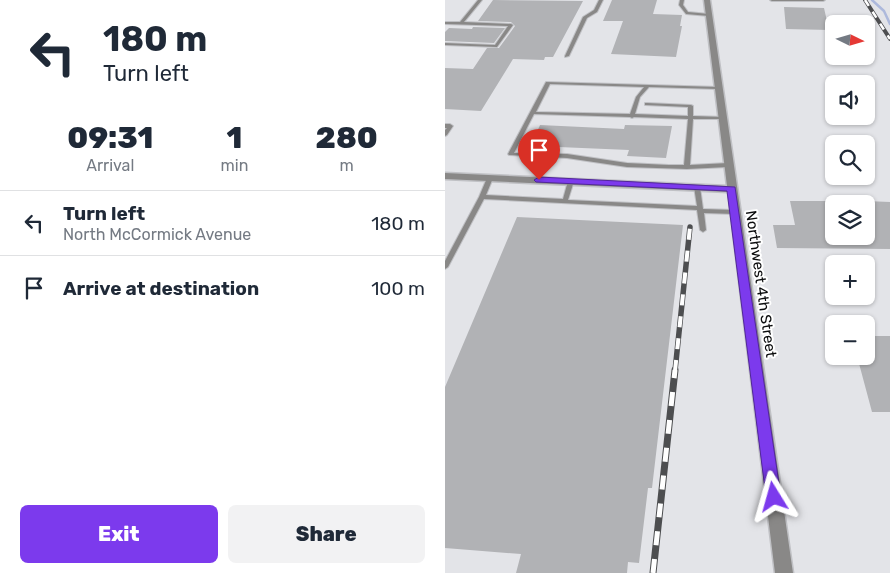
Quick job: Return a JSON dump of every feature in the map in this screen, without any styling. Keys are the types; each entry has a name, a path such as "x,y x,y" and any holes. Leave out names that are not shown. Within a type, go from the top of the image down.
{"street":[{"name":"Northwest 4th Street","path":"707,0 721,118 784,573"},
{"path":"445,176 731,189"}],"lane":[{"path":"461,23 480,0"},
{"path":"567,56 585,17 596,11 601,0"},
{"path":"682,0 681,5 687,13 709,15"},
{"path":"772,0 823,0"},
{"path":"445,23 511,25 496,46 445,44"},
{"path":"717,88 548,83 511,154 567,156 627,165 687,167 728,165"},
{"path":"632,117 638,97 648,86"},
{"path":"647,104 691,106 687,167"},
{"path":"533,113 721,118"},
{"path":"445,126 450,126 445,134"},
{"path":"445,267 490,178"},
{"path":"565,201 571,181"},
{"path":"697,187 703,230"},
{"path":"481,198 565,201 734,212"}],"building":[{"path":"493,0 583,1 553,57 545,57 544,60 513,59 481,111 445,109 445,68 473,69 487,48 499,48 515,26 511,22 478,21"},
{"path":"612,0 657,0 653,14 682,15 680,26 682,26 676,57 611,54 623,21 603,21"},
{"path":"784,7 824,8 825,30 786,29"},
{"path":"473,27 505,28 494,43 445,41 445,32 449,28 472,29"},
{"path":"540,125 624,129 625,125 672,126 666,158 627,156 629,150 535,146 538,139 534,139"},
{"path":"790,201 825,201 825,245 875,245 875,201 890,202 890,249 777,248 773,225 795,225"},
{"path":"517,217 683,225 652,488 648,488 639,563 628,562 627,573 516,573 521,554 445,548 445,387"},
{"path":"875,336 890,336 890,412 872,412 859,365 875,365"}],"waterway":[{"path":"872,0 884,11 890,24"}],"railway":[{"path":"865,0 890,39"},
{"path":"675,371 690,227"},
{"path":"653,573 675,370"}],"route":[{"path":"539,180 731,189 774,497"}]}
